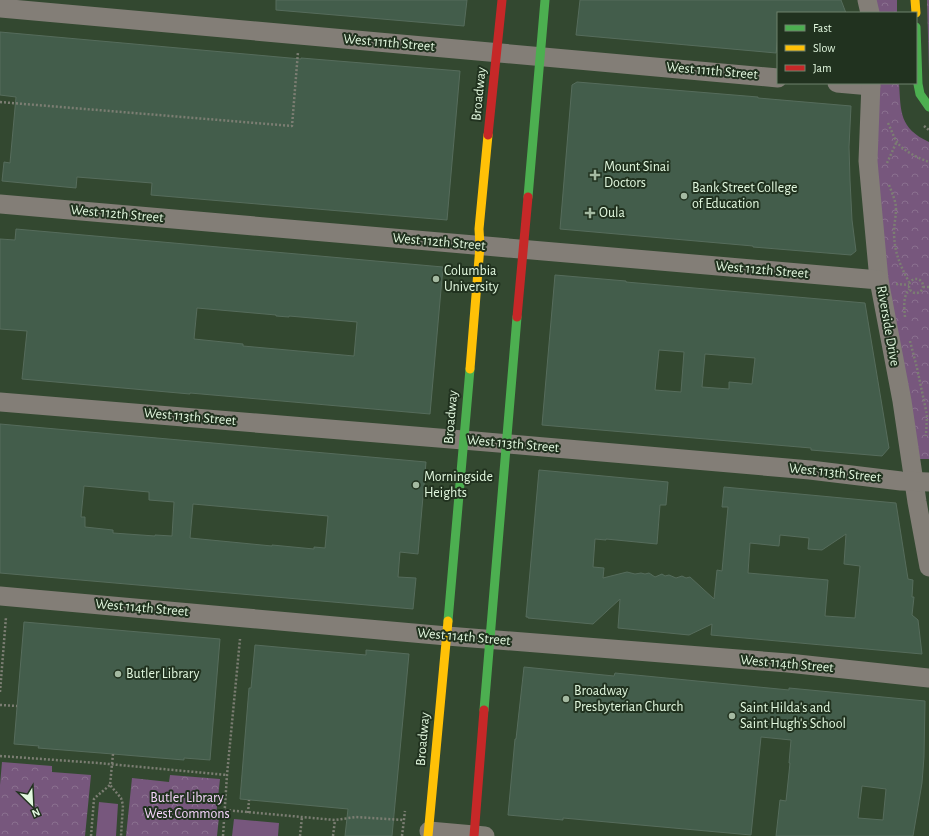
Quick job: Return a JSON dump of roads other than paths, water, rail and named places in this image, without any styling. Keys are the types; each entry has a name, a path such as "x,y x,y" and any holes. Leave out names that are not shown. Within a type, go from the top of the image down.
{"main road":[{"name":"Broadway","path":"428,834 447,636 480,246 479,229 502,0"},
{"path":"478,836 490,639 545,0"},
{"path":"915,0 916,12"},
{"path":"917,56 918,84 920,94 929,107"}],"street":[{"path":"867,0 870,12"},
{"name":"West 111th Street","path":"0,8 777,78"},
{"name":"Riverside Drive","path":"871,84 868,161 879,280 902,401 922,482 929,567"},
{"name":"West 112th Street","path":"0,204 879,280"},
{"name":"West 113th Street","path":"0,402 810,470 922,482"},
{"name":"West 114th Street","path":"0,596 447,636 788,663 929,678"},
{"path":"428,834 478,836"}],"place":[{"name":"Mount Sinai Doctors","path":"595,175"},
{"name":"Bank Street College of Education","path":"684,196"},
{"name":"Oula","path":"590,213"},
{"name":"Columbia University","path":"436,279"},
{"name":"Morningside Heights","path":"416,485"},
{"name":"Butler Library","path":"118,674"},
{"name":"Broadway Presbyterian Church","path":"566,699"},
{"name":"Saint Hilda's and Saint Hugh's School","path":"732,716"}],"park label":[{"name":"Butler Library West Commons","path":"187,806"}]}
